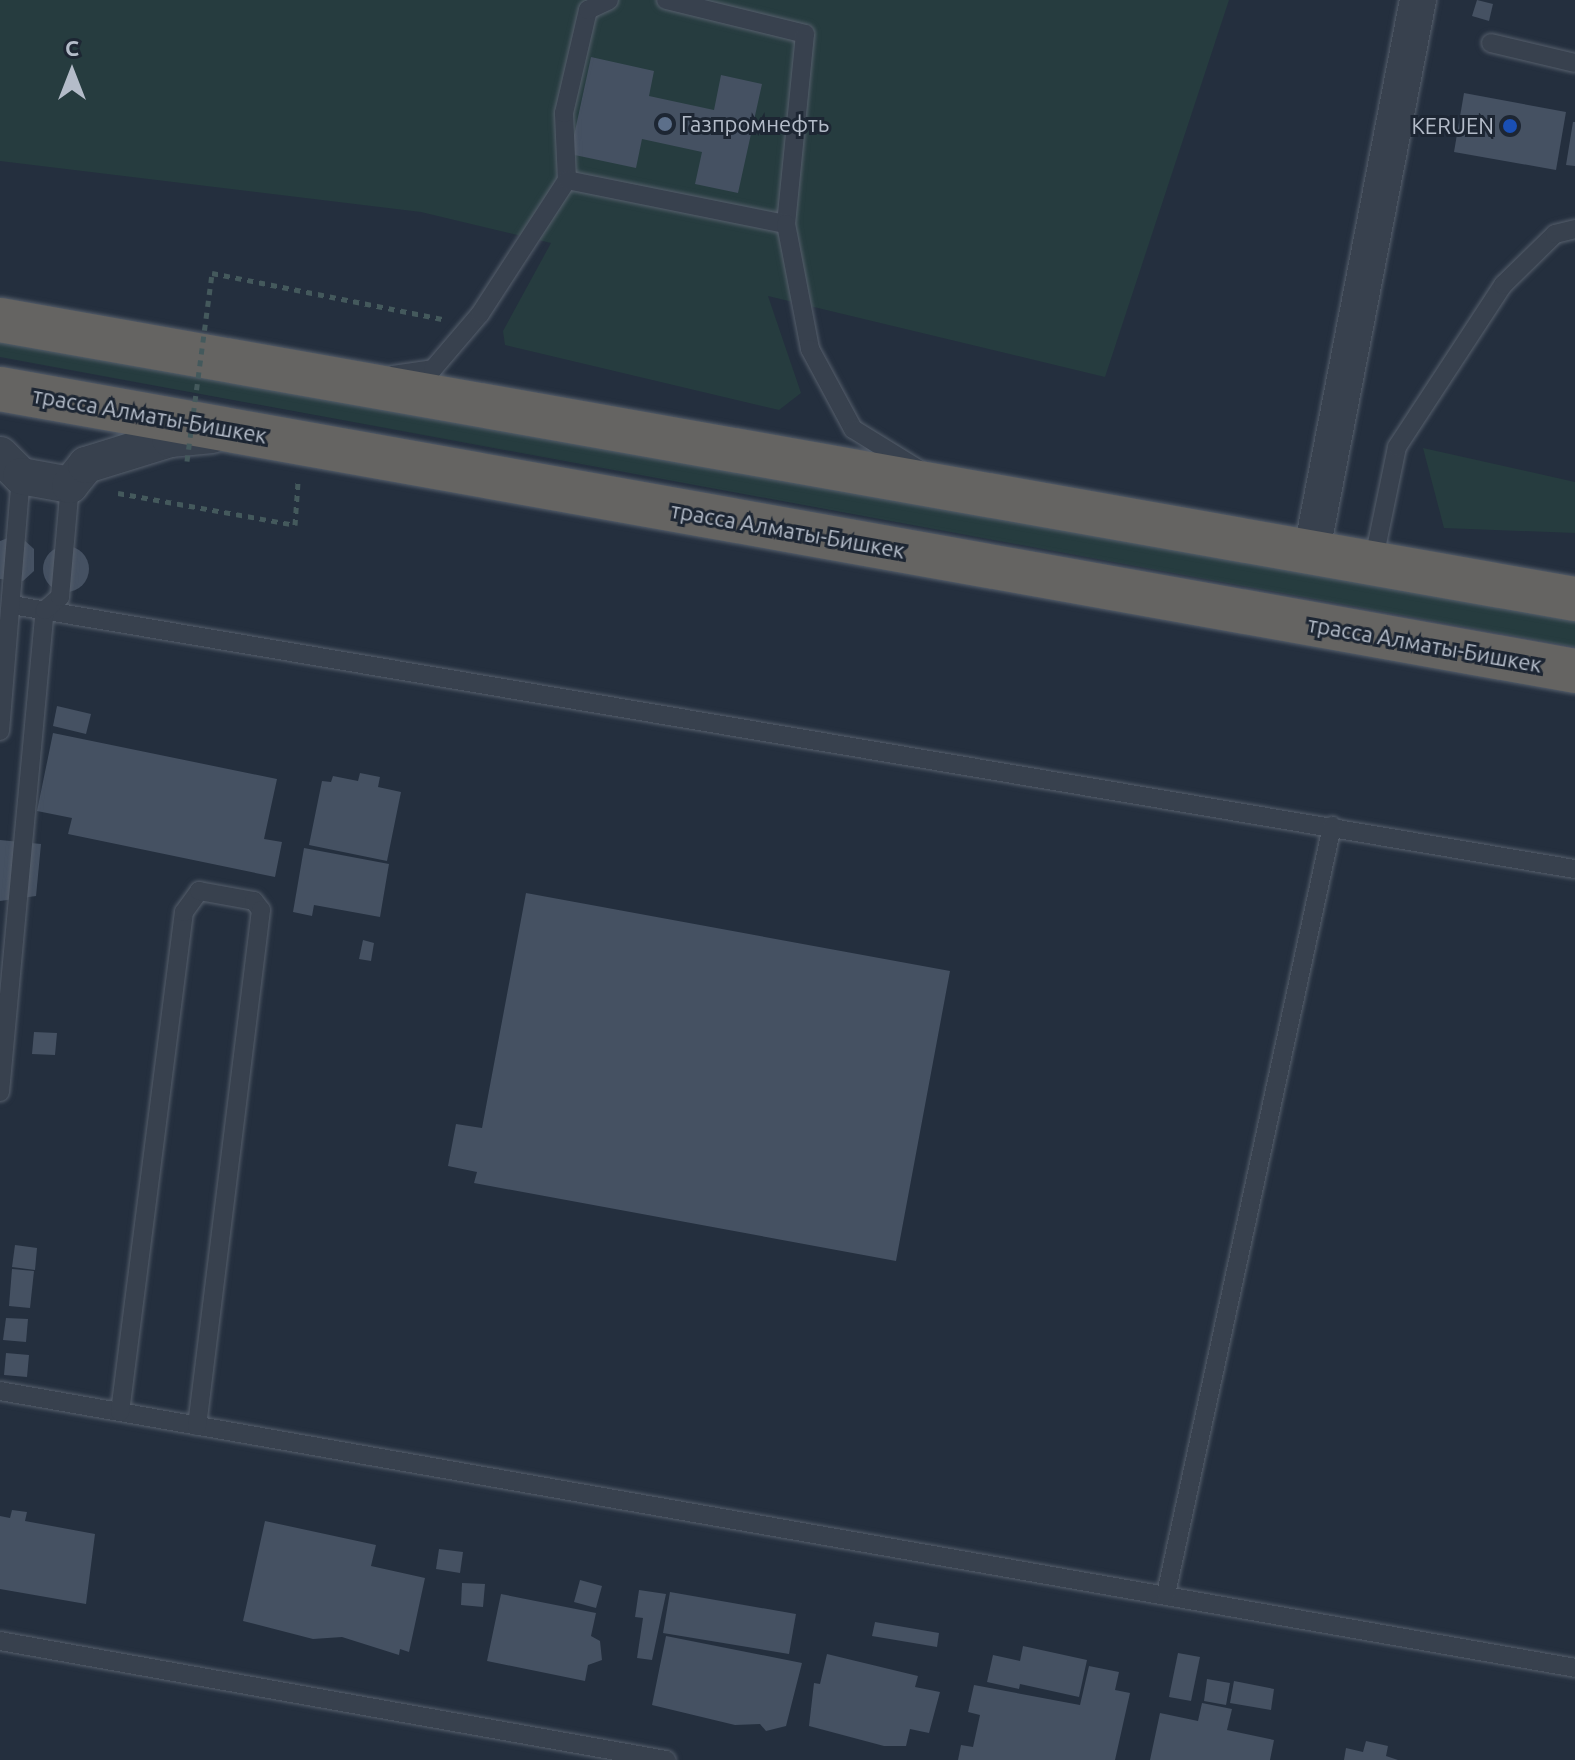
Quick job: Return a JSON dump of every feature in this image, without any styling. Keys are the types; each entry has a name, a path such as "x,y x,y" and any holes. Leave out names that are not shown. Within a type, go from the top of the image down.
{"highway":[{"path":"0,320 954,492 1575,599"},
{"name":"трасса Алматы-Бишкек","path":"0,389 1575,671"}],"street":[{"path":"1311,555 1418,0"},
{"path":"11,466 70,485 86,465 170,439 243,432"}],"lane":[{"path":"351,382 433,369 471,324 567,180 564,113 588,10 609,0"},
{"path":"666,0 805,34 786,224 810,349 853,429 954,492"},
{"path":"1491,43 1575,63"},
{"path":"567,180 786,224"},
{"path":"1372,566 1397,447 1503,285 1555,234 1575,229"},
{"path":"0,731 12,605 11,466"},
{"path":"0,1092 45,610 60,597 70,485"},
{"path":"12,605 1575,869"},
{"path":"1166,1594 1332,826"},
{"path":"120,1412 184,912 199,891 254,901 261,910 197,1426"},
{"path":"0,1391 1575,1668"},
{"path":"0,1641 666,1760"}],"path":[{"path":"187,461 212,273 471,324"},
{"path":"70,485 295,525 298,481"}],"green space":[{"path":"0,0 1229,0 1105,377 768,296 801,393 779,410 505,345 503,331 551,243 421,212 0,161"},
{"path":"0,339 1575,619 1575,647 0,357"},
{"path":"1423,448 1575,482 1575,533 1444,528"}],"building":[{"path":"1477,0 1493,4 1489,21 1472,16"},
{"name":"Газпромнефть","path":"591,57 654,71 649,96 714,110 721,75 762,84 738,193 695,184 702,152 642,139 636,168 570,154"},
{"path":"1464,93 1566,112 1556,170 1454,152"},
{"path":"1575,122 1575,166 1566,165"},
{"path":"23,539 34,549 34,571 23,581 0,579 0,541"},
{"path":"66,546 82,553 89,569 82,585 66,592 50,585 43,569 50,553"},
{"path":"57,706 91,714 86,734 53,726"},
{"path":"53,733 277,779 264,839 282,842 275,877 68,834 72,818 37,811"},
{"path":"360,773 380,777 378,787 401,792 387,861 309,845 322,781 331,782 333,776 358,781"},
{"path":"0,840 41,844 36,896 0,901"},
{"path":"304,848 389,864 380,917 314,905 312,916 293,912"},
{"path":"526,893 950,971 896,1261 474,1183 477,1172 448,1166 456,1124 482,1128"},
{"path":"363,940 374,943 371,961 359,959"},
{"path":"34,1032 57,1033 55,1055 32,1054"},
{"path":"15,1245 37,1248 35,1270 12,1267"},
{"path":"12,1269 34,1271 30,1308 9,1306"},
{"path":"6,1318 28,1319 26,1342 3,1340"},
{"path":"6,1353 29,1355 27,1377 4,1375"},
{"path":"12,1510 27,1512 25,1521 95,1534 86,1604 0,1589 0,1516 10,1518"},
{"path":"265,1521 376,1545 371,1566 425,1578 409,1652 400,1649 399,1655 342,1637 313,1639 243,1621"},
{"path":"439,1549 463,1552 460,1573 436,1569"},
{"path":"580,1580 602,1586 596,1608 574,1602"},
{"path":"462,1583 485,1584 483,1607 461,1605"},
{"path":"639,1590 666,1594 652,1660 637,1658 643,1618 635,1617"},
{"path":"670,1592 796,1614 789,1654 663,1633"},
{"path":"501,1594 596,1613 591,1636 600,1641 602,1660 588,1665 585,1681 487,1661"},
{"path":"875,1622 939,1633 937,1647 872,1636"},
{"path":"666,1636 802,1663 786,1726 766,1731 760,1724 735,1725 652,1705"},
{"path":"1023,1646 1087,1660 1079,1697 1020,1684 1019,1689 987,1682 993,1655 1020,1661"},
{"path":"1178,1653 1200,1657 1191,1701 1169,1697"},
{"path":"827,1654 918,1676 915,1687 940,1692 929,1733 910,1729 906,1746 884,1746 809,1726 814,1683 820,1684"},
{"path":"1089,1666 1119,1672 1115,1690 1130,1693 1115,1760 958,1760 961,1745 973,1747 980,1715 968,1712 974,1685 1080,1705"},
{"path":"1207,1679 1230,1683 1226,1705 1204,1701"},
{"path":"1234,1681 1274,1689 1271,1710 1230,1703"},
{"path":"1202,1703 1232,1709 1227,1730 1274,1740 1270,1760 1150,1760 1160,1713 1198,1721"},
{"path":"1366,1741 1388,1746 1386,1756 1398,1760 1344,1760 1346,1748 1363,1752"}],"place":[{"name":"Газпромнефть","path":"665,124"},
{"name":"KERUEN","path":"1510,126"}]}
